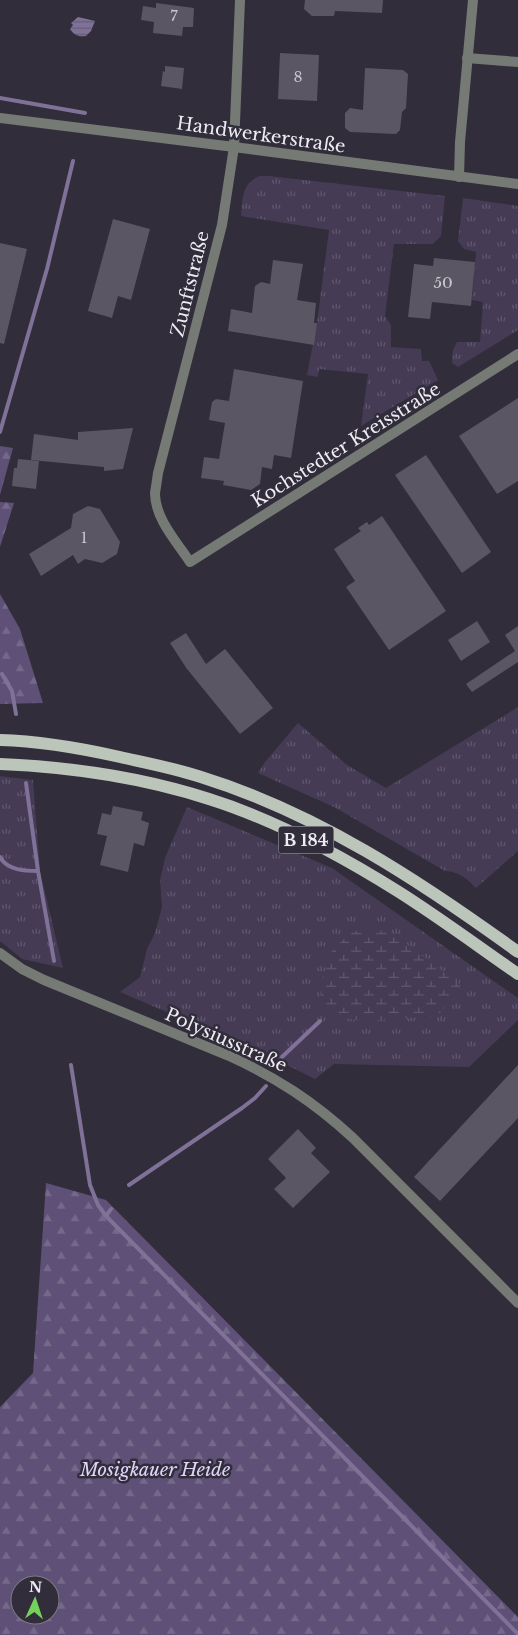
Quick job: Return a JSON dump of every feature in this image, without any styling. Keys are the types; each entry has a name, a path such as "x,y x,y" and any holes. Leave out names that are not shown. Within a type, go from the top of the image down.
{"main road":[{"name":"B 184","path":"0,740 52,744 150,763 201,777 250,795 308,820 395,868 518,952"},
{"name":"B 184","path":"0,764 68,769 121,776 210,799 257,817 310,842 400,893 518,974"}],"street":[{"name":"Zunftstraße","path":"190,562 157,509 155,494 158,474 222,225 234,147 240,0"},
{"path":"458,177 473,0"},
{"path":"467,58 518,62"},
{"name":"Handwerkerstraße","path":"0,118 518,184"},
{"name":"Kochstedter Kreisstraße","path":"190,562 518,354"},
{"name":"Polysiusstraße","path":"0,953 22,969 242,1062 299,1093 353,1138 518,1303"}],"green space":[{"path":"259,176 445,196 441,236 433,244 394,244 385,316 391,325 391,347 421,349 422,361 429,361 438,380 361,426 368,374 319,369 318,377 307,375 317,323 329,230 241,216 246,188"},
{"path":"463,198 518,206 518,330 458,367 452,363 453,350 457,342 480,342 483,302 472,300 476,252 464,249 458,241"},
{"path":"0,446 13,448 0,495"},
{"path":"0,502 14,503 0,547"},
{"path":"0,594 20,629 43,703 0,704"},
{"path":"518,707 518,851 476,888 462,876 445,871 334,807 258,773 298,723 347,765 386,788"},
{"path":"0,776 33,780 40,871 63,968 22,959 0,941"},
{"path":"187,807 332,868 518,998 518,1020 469,1067 334,1064 315,1079 267,1055 120,992 140,977 147,949 155,933 162,907 160,880 165,858"},
{"path":"370,927 395,935 461,985 438,1016 364,1021 336,1017 321,1002 322,980 331,952 350,933"},
{"name":"Mosigkauer Heide","path":"46,1183 106,1200 518,1617 518,1635 0,1635 0,1407 33,1373"}],"shaded area":[{"path":"78,17 95,21 91,31 86,36 76,35 70,29 73,25 71,23"}],"building":[{"path":"305,0 383,0 382,13 335,11 334,16 312,16 304,9"},
{"path":"156,3 194,8 193,27 183,27 182,36 153,33 154,22 141,20 143,6 156,8"},
{"path":"280,53 319,55 317,101 278,99"},
{"path":"165,66 184,68 182,89 161,86"},
{"path":"365,68 403,70 408,74 406,108 402,112 400,130 396,134 350,132 345,128 345,113 350,108 363,110"},
{"path":"113,219 150,229 131,300 118,296 112,318 88,311"},
{"path":"0,243 27,249 4,344 0,343"},
{"path":"434,258 475,262 471,306 432,302 430,319 408,317 414,264 433,266"},
{"path":"273,260 303,264 297,300 316,303 314,323 317,323 314,345 228,331 231,309 252,313 255,286 261,282 270,284"},
{"path":"234,369 303,381 291,458 274,455 272,469 262,467 260,484 251,490 223,485 224,481 201,478 204,457 219,459 225,423 209,420 212,402 216,399 229,401"},
{"path":"518,398 518,481 497,494 459,436"},
{"path":"133,428 123,469 104,471 104,467 31,460 34,434 78,440 78,432"},
{"path":"426,455 491,552 462,573 395,475"},
{"path":"18,459 39,461 36,489 12,486 14,468 17,468"},
{"path":"88,506 100,509 120,542 117,554 102,563 85,559 78,564 73,555 41,576 29,554 71,528 73,514"},
{"path":"382,516 446,611 389,650 346,587 355,581 334,549 361,531 358,528 367,522 369,525"},
{"path":"477,621 490,642 461,661 448,640"},
{"path":"518,626 518,662 472,692 466,684 515,651 505,635"},
{"path":"186,633 206,664 225,649 273,708 240,734 187,669 170,643"},
{"path":"113,806 143,812 141,820 149,823 144,846 134,843 128,872 100,865 107,836 97,834 102,813 111,815"},
{"path":"518,1065 518,1118 440,1201 414,1177"},
{"path":"298,1129 316,1148 311,1153 330,1172 293,1208 274,1189 286,1178 268,1159"}],"waterway":[{"path":"0,98 85,113"},
{"path":"0,432 47,269 73,161"},
{"path":"2,674 12,691 16,714"},
{"path":"26,783 38,871 54,961"},
{"path":"0,857 11,867 38,871"},
{"path":"282,1057 320,1021"},
{"path":"71,1065 90,1185 98,1205 106,1216 518,1634"},
{"path":"129,1185 242,1108 266,1086"},
{"path":"106,1216 111,1209"}]}
